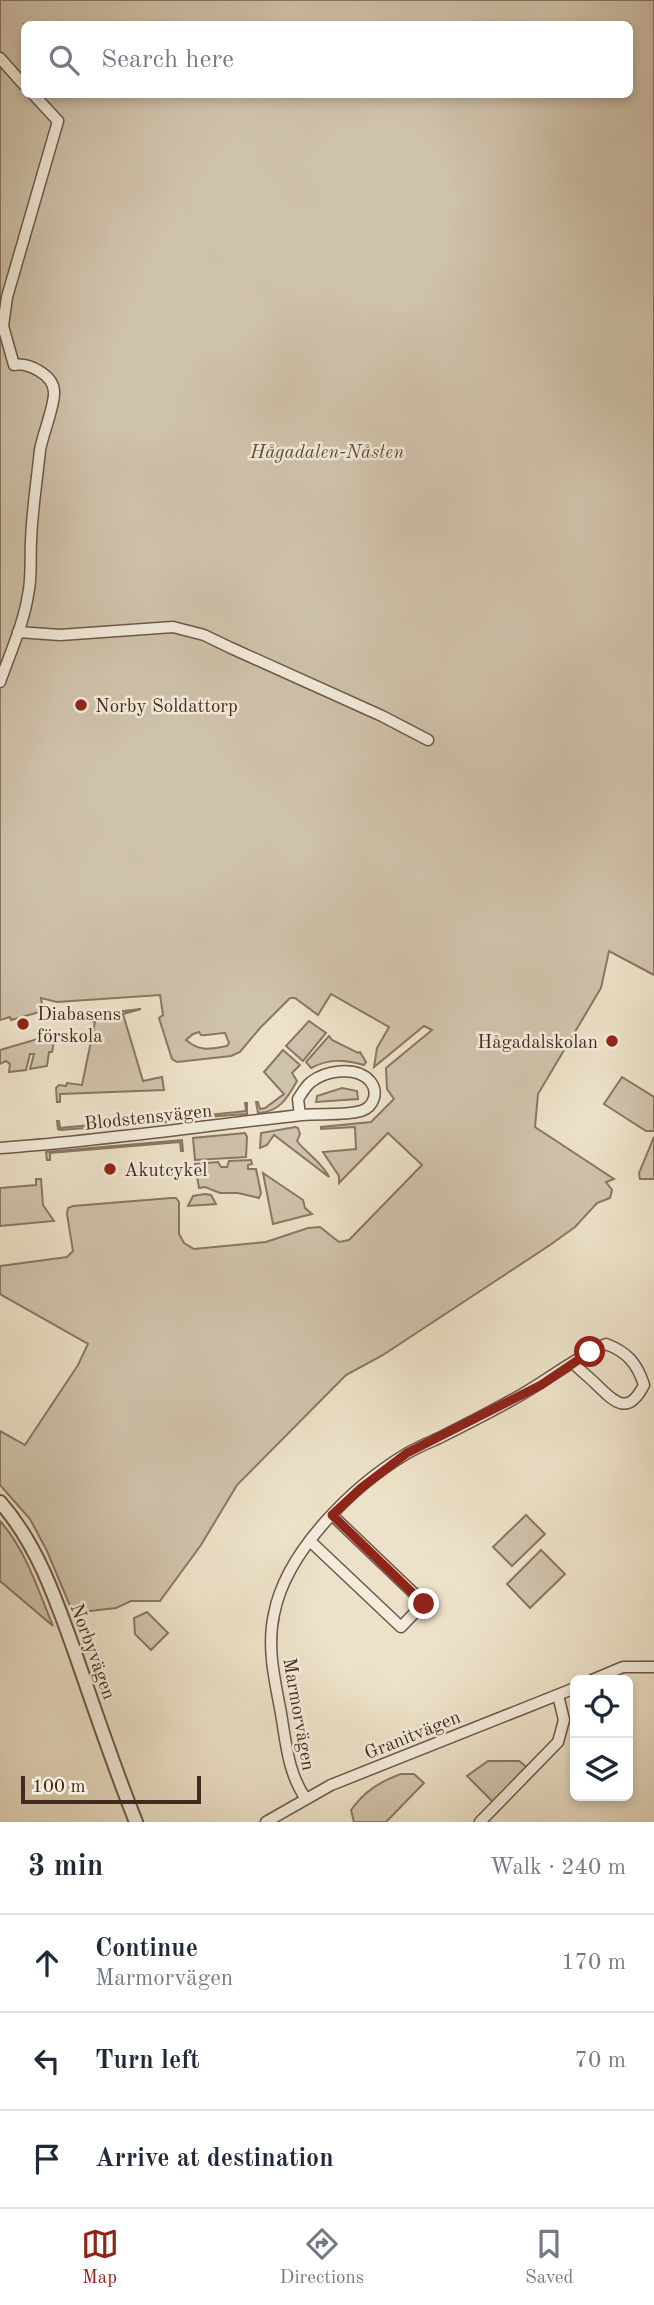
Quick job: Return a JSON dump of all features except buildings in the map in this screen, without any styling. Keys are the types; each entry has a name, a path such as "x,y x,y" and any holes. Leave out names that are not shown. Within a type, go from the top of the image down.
{"street":[{"path":"0,58 21,82"},
{"path":"0,682 23,621 31,577 31,544 41,442 54,392 50,382 35,369 27,364 13,365 3,326 7,297 58,121 37,98"},
{"path":"19,632 61,635 173,627 204,635 382,716 428,740"},
{"name":"Blodstensvägen","path":"0,1148 300,1115 361,1111 373,1101 372,1084 356,1073 347,1071 328,1074 308,1085 298,1099 300,1115"},
{"name":"Marmorvägen","path":"306,1799 293,1776 272,1661 274,1614 288,1572 332,1515 372,1479 407,1453 531,1390 590,1352 606,1344 620,1349 640,1372 644,1385 634,1401 624,1405 612,1400 573,1363"},
{"name":"Norbyvägen","path":"0,1502 19,1524 37,1556 136,1822"},
{"path":"310,1541 401,1627 424,1604 332,1515"},
{"path":"604,1675 623,1667 654,1667"},
{"name":"Granitvägen","path":"266,1822 331,1785 570,1690"},
{"path":"480,1822 558,1742 564,1720 558,1695"}],"green space":[{"name":"Hågadalen-Nåsten","path":"0,0 654,0 654,975 609,951 601,988 538,1094 535,1127 614,1179 606,1182 612,1190 610,1198 597,1203 575,1227 550,1245 383,1355 346,1375 237,1485 201,1545 160,1601 131,1601 116,1608 73,1613 47,1551 30,1519 0,1485 0,1431 25,1445 78,1365 88,1344 0,1294 0,1266 67,1257 73,1251 67,1214 68,1208 73,1206 171,1198 176,1198 179,1202 179,1234 184,1243 194,1249 266,1242 308,1228 320,1227 339,1242 349,1240 422,1165 388,1133 339,1183 339,1176 323,1152 356,1149 355,1127 321,1127 371,1122 394,1099 387,1089 386,1068 432,1030 424,1026 374,1067 377,1048 389,1027 331,994 318,1015 295,998 290,998 240,1052 231,1056 177,1062 172,1059 159,1018 163,1015 160,995 57,1002 41,998 43,1011 11,1020 10,1017 0,1020","holes":["199,1032 201,1035 225,1033 229,1043 227,1046 205,1049 186,1040 193,1034"]},
{"path":"141,1009 123,1014 143,1081 162,1077 164,1090 60,1094 60,1102 57,1102 56,1088 59,1085 82,1085 95,1022 72,1017"},
{"path":"309,1021 326,1033 303,1061 286,1046"},
{"path":"55,1036 47,1066 30,1069 34,1054 30,1054 26,1070 9,1072 10,1064 6,1061 0,1064 0,1050"},
{"path":"329,1036 332,1040 360,1052 366,1062 364,1065 337,1061 311,1068 306,1062"},
{"path":"283,1050 300,1065 292,1073 297,1081 277,1107 258,1113 256,1102 260,1109 265,1108 284,1094 264,1072"},
{"path":"622,1077 654,1097 654,1131 646,1131 604,1104"},
{"path":"342,1088 357,1091 358,1099 316,1102 317,1096"},
{"path":"245,1103 247,1114 175,1119 176,1111 178,1118 246,1111"},
{"path":"164,1112 166,1122 60,1130 57,1121 60,1128 163,1119"},
{"path":"295,1127 300,1134 297,1141 329,1177 274,1135 267,1145 260,1148 261,1133"},
{"path":"245,1133 246,1157 195,1160 193,1138"},
{"path":"654,1137 654,1179 640,1179 639,1173"},
{"path":"182,1140 183,1151 180,1142 50,1153 50,1160 47,1160 46,1152"},
{"path":"251,1160 252,1164 248,1165 248,1169 256,1169 261,1193 259,1198 199,1188 195,1164 218,1162 221,1167 227,1167 229,1161"},
{"path":"263,1173 303,1200 305,1208 312,1214 273,1224"},
{"path":"36,1179 41,1179 43,1205 54,1221 0,1226 0,1188 36,1185"},
{"path":"211,1195 216,1204 188,1206 193,1196"},
{"path":"526,1515 545,1534 512,1566 493,1547"},
{"path":"0,1521 24,1557 53,1626 0,1581"},
{"path":"541,1550 565,1574 530,1608 507,1584"},
{"path":"147,1612 168,1633 151,1650 135,1634 134,1618"},
{"path":"488,1761 519,1761 531,1770 496,1805 467,1776"},
{"path":"401,1774 414,1774 424,1783 386,1822 354,1822 351,1810 362,1797 379,1784"}],"place":[{"name":"Norby Soldattorp","path":"81,705"},
{"name":"Diabasens förskola","path":"23,1024"},
{"name":"Hågadalskolan","path":"612,1041"},
{"name":"Akutcykel","path":"110,1169"}],"route":[{"path":"424,1604 332,1515 361,1488 407,1453 541,1385 590,1352"}]}
